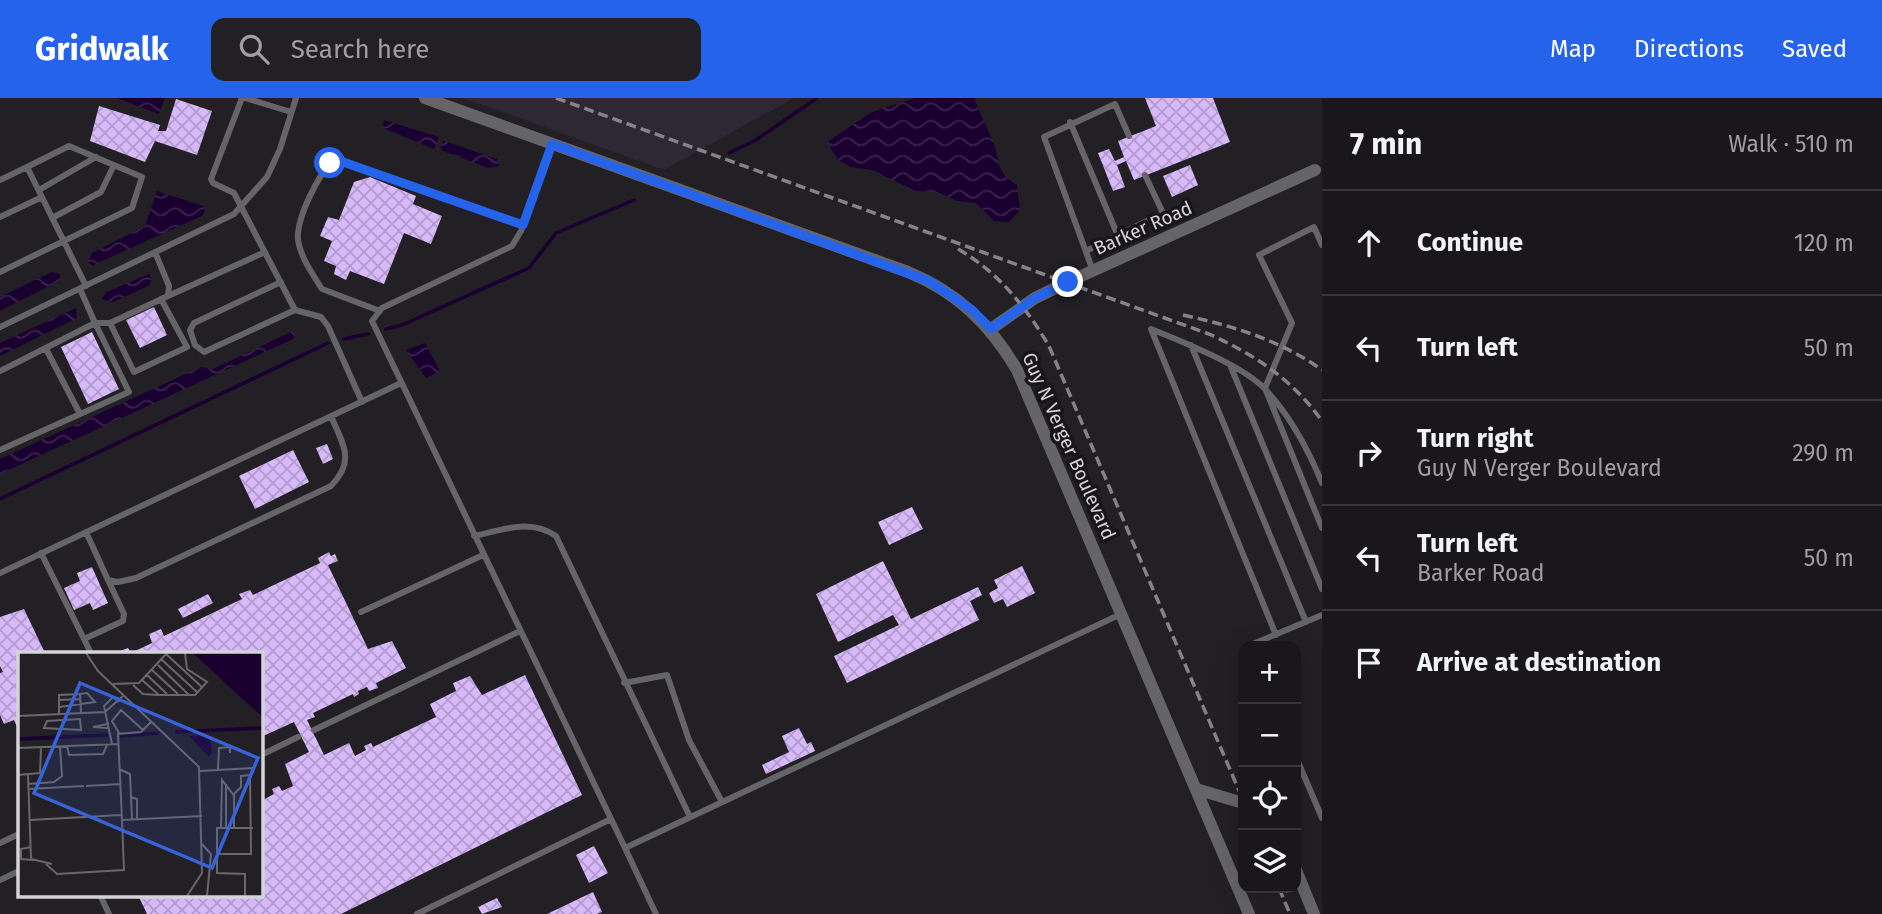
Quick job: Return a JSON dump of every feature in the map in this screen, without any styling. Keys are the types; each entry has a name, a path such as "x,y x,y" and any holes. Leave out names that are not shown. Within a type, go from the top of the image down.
{"street":[{"name":"Guy N Verger Boulevard","path":"425,98 929,281 972,310 991,329 1017,370 1249,914"},
{"name":"Barker Road","path":"991,329 1035,298 1315,170"},
{"path":"1196,789 1238,802"},
{"path":"1301,882 1314,914"}],"lane":[{"path":"291,113 243,98 211,178 213,183 234,193 295,310"},
{"path":"0,327 234,214 267,177 296,98"},
{"path":"1094,271 1044,137 1070,122 1115,104 1129,136"},
{"path":"1070,122 1118,236"},
{"path":"552,144 523,225 512,246 380,311 372,321 656,914"},
{"path":"0,180 69,146 142,177 132,208 0,272"},
{"path":"39,190 96,157"},
{"path":"380,311 322,289 302,252 297,234 317,179 330,163 343,162 523,225"},
{"path":"52,218 101,192 114,165"},
{"path":"0,450 129,392 95,323 64,241 27,167"},
{"path":"1088,250 1163,213 1145,175"},
{"path":"0,217 42,197"},
{"path":"1322,245 1314,227 1259,255 1292,324 1265,388 1322,528"},
{"path":"110,323 134,372 187,347 165,297 169,286 155,252"},
{"path":"0,371 95,323 110,323 265,252"},
{"path":"281,282 194,323 190,330 195,345 204,352 295,310 321,317 328,326 362,401"},
{"path":"1276,635 1150,329 1191,345 1265,388 1304,442 1322,482"},
{"path":"1191,345 1306,622"},
{"path":"46,349 80,414"},
{"path":"1231,367 1322,589"},
{"path":"0,573 401,383"},
{"path":"108,580 118,582 136,578 331,486 344,467 347,454 331,416"},
{"path":"474,536 529,525 545,529 556,536 690,817"},
{"path":"84,639 123,621 124,614 86,532"},
{"path":"41,553 91,652"},
{"path":"361,612 483,555"},
{"path":"625,848 1121,614"},
{"path":"1261,641 1322,615"},
{"path":"314,730 520,631"},
{"path":"624,682 667,675 689,740 722,802"},
{"path":"262,755 298,737"},
{"path":"1301,767 1320,806 1322,818"},
{"path":"417,914 611,819"},
{"path":"0,843 18,834"},
{"path":"0,880 18,871"},
{"path":"101,897 109,914"}],"shaded area":[{"path":"463,98 794,98 664,170"}],"water":[{"path":"117,98 165,98 159,114"},
{"path":"915,98 974,98 992,139 1001,170 1017,185 1020,210 1009,222 994,221 976,203 957,201 937,192 916,191 872,170 851,167 838,160 827,142 872,112"},
{"path":"384,120 439,137 434,149 383,128"},
{"path":"444,141 497,159 499,166 489,168 443,151 440,146"},
{"path":"157,191 203,206 205,211 202,216 93,265 88,263 92,253 145,226"},
{"path":"52,272 60,274 59,281 0,311 0,297"},
{"path":"149,274 152,279 148,286 113,302 101,299 107,292"},
{"path":"76,308 77,318 0,356 0,343"},
{"path":"293,331 296,335 293,339 0,474 0,459 201,367 213,369"},
{"path":"425,343 440,371 426,378 406,350"}],"building":[{"path":"1145,98 1213,98 1230,142 1134,180 1126,161 1117,165 1125,187 1113,191 1098,153 1109,149 1115,161 1124,157 1118,141 1156,126"},
{"path":"176,99 212,111 197,155 155,141 145,162 90,141 99,106 160,125 158,131 166,131"},
{"path":"1190,165 1198,185 1172,197 1163,176"},
{"path":"370,177 416,196 413,204 442,216 431,244 404,233 384,284 350,271 346,280 334,274 336,266 324,261 332,241 320,236 328,217 339,220 354,182"},
{"path":"154,307 167,335 140,348 126,320"},
{"path":"92,332 119,389 88,404 61,347"},
{"path":"327,444 333,459 323,464 316,448"},
{"path":"293,450 309,482 255,509 239,476"},
{"path":"912,507 923,529 889,545 878,522"},
{"path":"329,552 331,556 335,554 338,561 328,565 368,649 392,641 406,668 376,683 378,688 369,691 367,687 358,691 359,694 354,697 353,694 313,713 315,717 307,720 324,755 349,743 355,756 366,750 364,746 371,743 373,747 436,717 430,704 456,691 453,683 470,676 482,695 525,675 582,795 341,914 147,914 139,897 262,897 262,800 274,794 272,789 279,786 282,791 293,786 285,764 309,752 294,722 262,737 262,652 133,652 152,643 149,634 161,629 164,636 242,599 239,594 250,590 253,595 320,563 318,558"},
{"path":"883,561 911,619 978,587 982,595 970,601 979,620 847,683 834,656 899,625 893,615 838,642 816,594"},
{"path":"1022,566 1035,593 1007,607 1003,599 994,603 989,593 998,588 994,580"},
{"path":"92,567 108,603 93,610 90,603 74,610 64,588 80,581 77,573"},
{"path":"208,594 213,603 183,618 178,609"},
{"path":"24,609 45,652 18,652 18,729 14,720 4,724 0,715 0,673 3,672 0,666 0,617"},
{"path":"799,728 807,744 811,742 815,751 766,774 762,765 789,752 782,736"},
{"path":"594,846 608,873 589,883 576,855"},
{"path":"593,892 602,912 547,914"},
{"path":"497,898 502,907 482,914 478,907"}],"waterway":[{"path":"729,153 756,140 817,98"},
{"path":"386,329 402,325 529,268 556,233 634,200"},
{"path":"344,339 368,334"},
{"path":"0,499 328,343"}],"railway":[{"path":"556,98 1209,334 1272,370 1298,393 1322,421"},
{"path":"958,249 986,268 1010,292 1049,346 1238,788"},
{"path":"1183,315 1256,335 1290,350 1322,370"},
{"path":"1281,893 1290,914"}],"route":[{"path":"330,163 343,162 523,225 552,144 908,272 952,295 991,329 1035,298 1068,282"}]}
